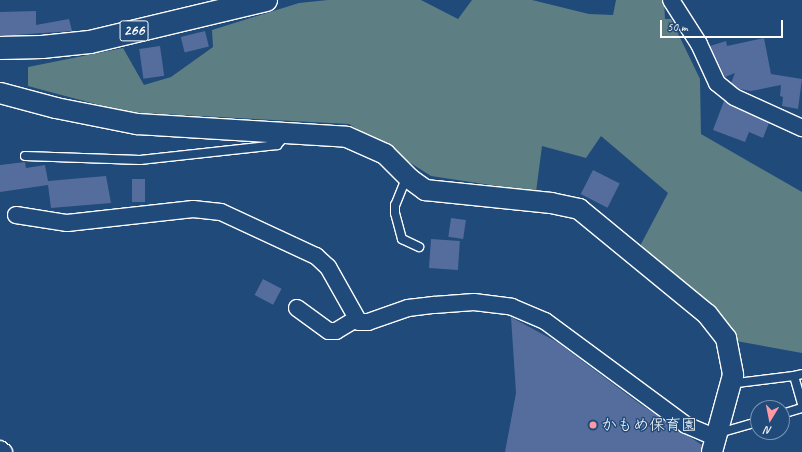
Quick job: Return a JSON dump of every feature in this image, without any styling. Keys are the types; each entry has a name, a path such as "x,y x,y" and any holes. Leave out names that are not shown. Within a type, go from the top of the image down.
{"highway":[{"name":"266","path":"0,48 42,47 90,42 266,0"}],"street":[{"path":"671,0 699,44 717,83 734,97 802,128"},
{"path":"0,94 56,108 137,124 347,137 360,141 385,154 407,176 425,190 551,203 572,207 587,214 718,325 726,338 732,360 734,382 718,438 686,425 545,321 512,306 474,302 408,308 368,322 356,319 336,331 330,331 297,308"},
{"path":"16,215 67,223 193,209 221,212 316,256 328,267 356,319"},
{"path":"0,449 4,452"}],"lane":[{"path":"25,156 140,160 277,145 288,133"},
{"path":"407,176 396,205 395,213 402,239 419,247"},
{"path":"734,382 798,375 802,404"},
{"path":"790,412 802,408"},
{"path":"718,438 750,425"}],"green space":[{"path":"328,0 421,0 458,19 472,0 532,0 589,14 613,15 616,0 664,0 665,19 671,19 700,79 701,134 802,192 802,353 736,341 716,310 640,246 668,193 601,136 586,158 542,146 536,192 431,176 349,124 125,112 28,86 28,67 123,48 144,85 171,77 213,47 212,30 299,3"}],"building":[{"path":"36,11 36,25 69,19 72,31 0,36 0,12"},
{"path":"205,31 209,47 185,53 181,37"},
{"path":"764,38 771,74 802,79 798,109 782,106 783,97 780,96 781,85 751,91 739,89 731,83 735,73 725,77 710,46 726,41 727,46"},
{"path":"160,46 164,76 143,79 139,49"},
{"path":"724,101 769,123 763,138 749,132 745,142 713,130"},
{"path":"25,162 26,168 45,165 48,181 106,176 111,203 51,208 48,185 0,192 0,165"},
{"path":"593,170 620,184 607,208 581,194"},
{"path":"132,179 145,179 145,202 132,202"},
{"path":"451,218 466,220 463,239 448,237"},
{"path":"431,239 460,241 458,270 429,268"},
{"path":"263,279 282,289 273,305 255,295"},
{"path":"511,317 557,342 640,404 702,445 701,452 505,452 516,393"}],"place":[{"name":"かもめ保育園","path":"593,425"}]}
